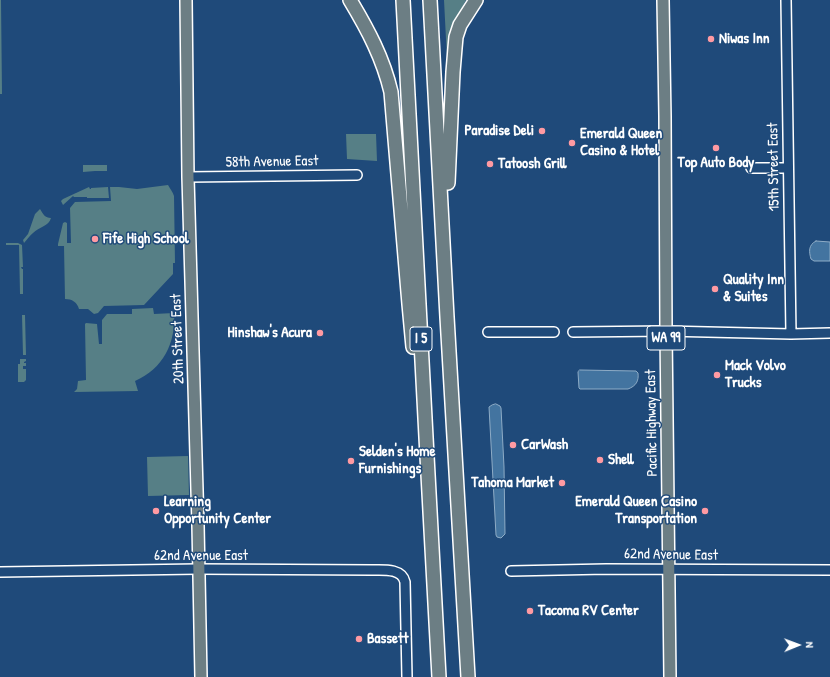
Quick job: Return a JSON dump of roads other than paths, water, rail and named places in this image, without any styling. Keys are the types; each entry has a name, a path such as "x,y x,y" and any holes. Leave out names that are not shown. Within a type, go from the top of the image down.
{"highway":[{"path":"350,0 366,27 378,52 388,78 391,92 412,339 424,402"},
{"name":"I 5","path":"403,0 439,677"},
{"name":"I 5","path":"430,0 468,677"},
{"path":"447,317 448,164 454,48 460,25 476,0"}],"main road":[{"name":"20th Street East","path":"186,0 188,177 201,677"},
{"name":"Pacific Highway East","path":"663,0 666,123 666,331 670,677"}],"street":[{"name":"15th Street East","path":"786,0 790,334"},
{"path":"751,168 788,168"},
{"name":"58th Avenue East","path":"188,177 357,175"},
{"path":"573,332 666,331 790,334 830,333"},
{"path":"488,332 554,332"},
{"name":"62nd Avenue East","path":"0,572 198,569 378,570 394,572 402,575 405,584 407,677"},
{"name":"62nd Avenue East","path":"511,571 606,569 830,570"}],"water":[{"path":"816,241 830,242 830,261 814,261 811,259 810,247"},
{"path":"580,370 636,371 638,373 638,378 635,385 628,389 580,389 578,372"},
{"path":"496,404 501,408 504,467 505,534 501,538 497,537 496,535 489,407"}],"place":[{"name":"Niwas Inn","path":"711,39"},
{"name":"Paradise Deli","path":"542,131"},
{"name":"Emerald Queen Casino & Hotel","path":"572,143"},
{"name":"Top Auto Body","path":"716,148"},
{"name":"Tatoosh Grill","path":"490,164"},
{"name":"Fife High School","path":"95,239"},
{"name":"Quality Inn & Suites","path":"715,289"},
{"name":"Hinshaw's Acura","path":"320,333"},
{"name":"Mack Volvo Trucks","path":"717,375"},
{"name":"CarWash","path":"513,445"},
{"name":"Shell","path":"600,460"},
{"name":"Selden's Home Furnishings","path":"351,461"},
{"name":"Tahoma Market","path":"562,483"},
{"name":"Learning Opportunity Center","path":"156,511"},
{"name":"Emerald Queen Casino Transportation","path":"705,511"},
{"name":"Tacoma RV Center","path":"530,611"},
{"name":"Bassett","path":"359,639"}]}
